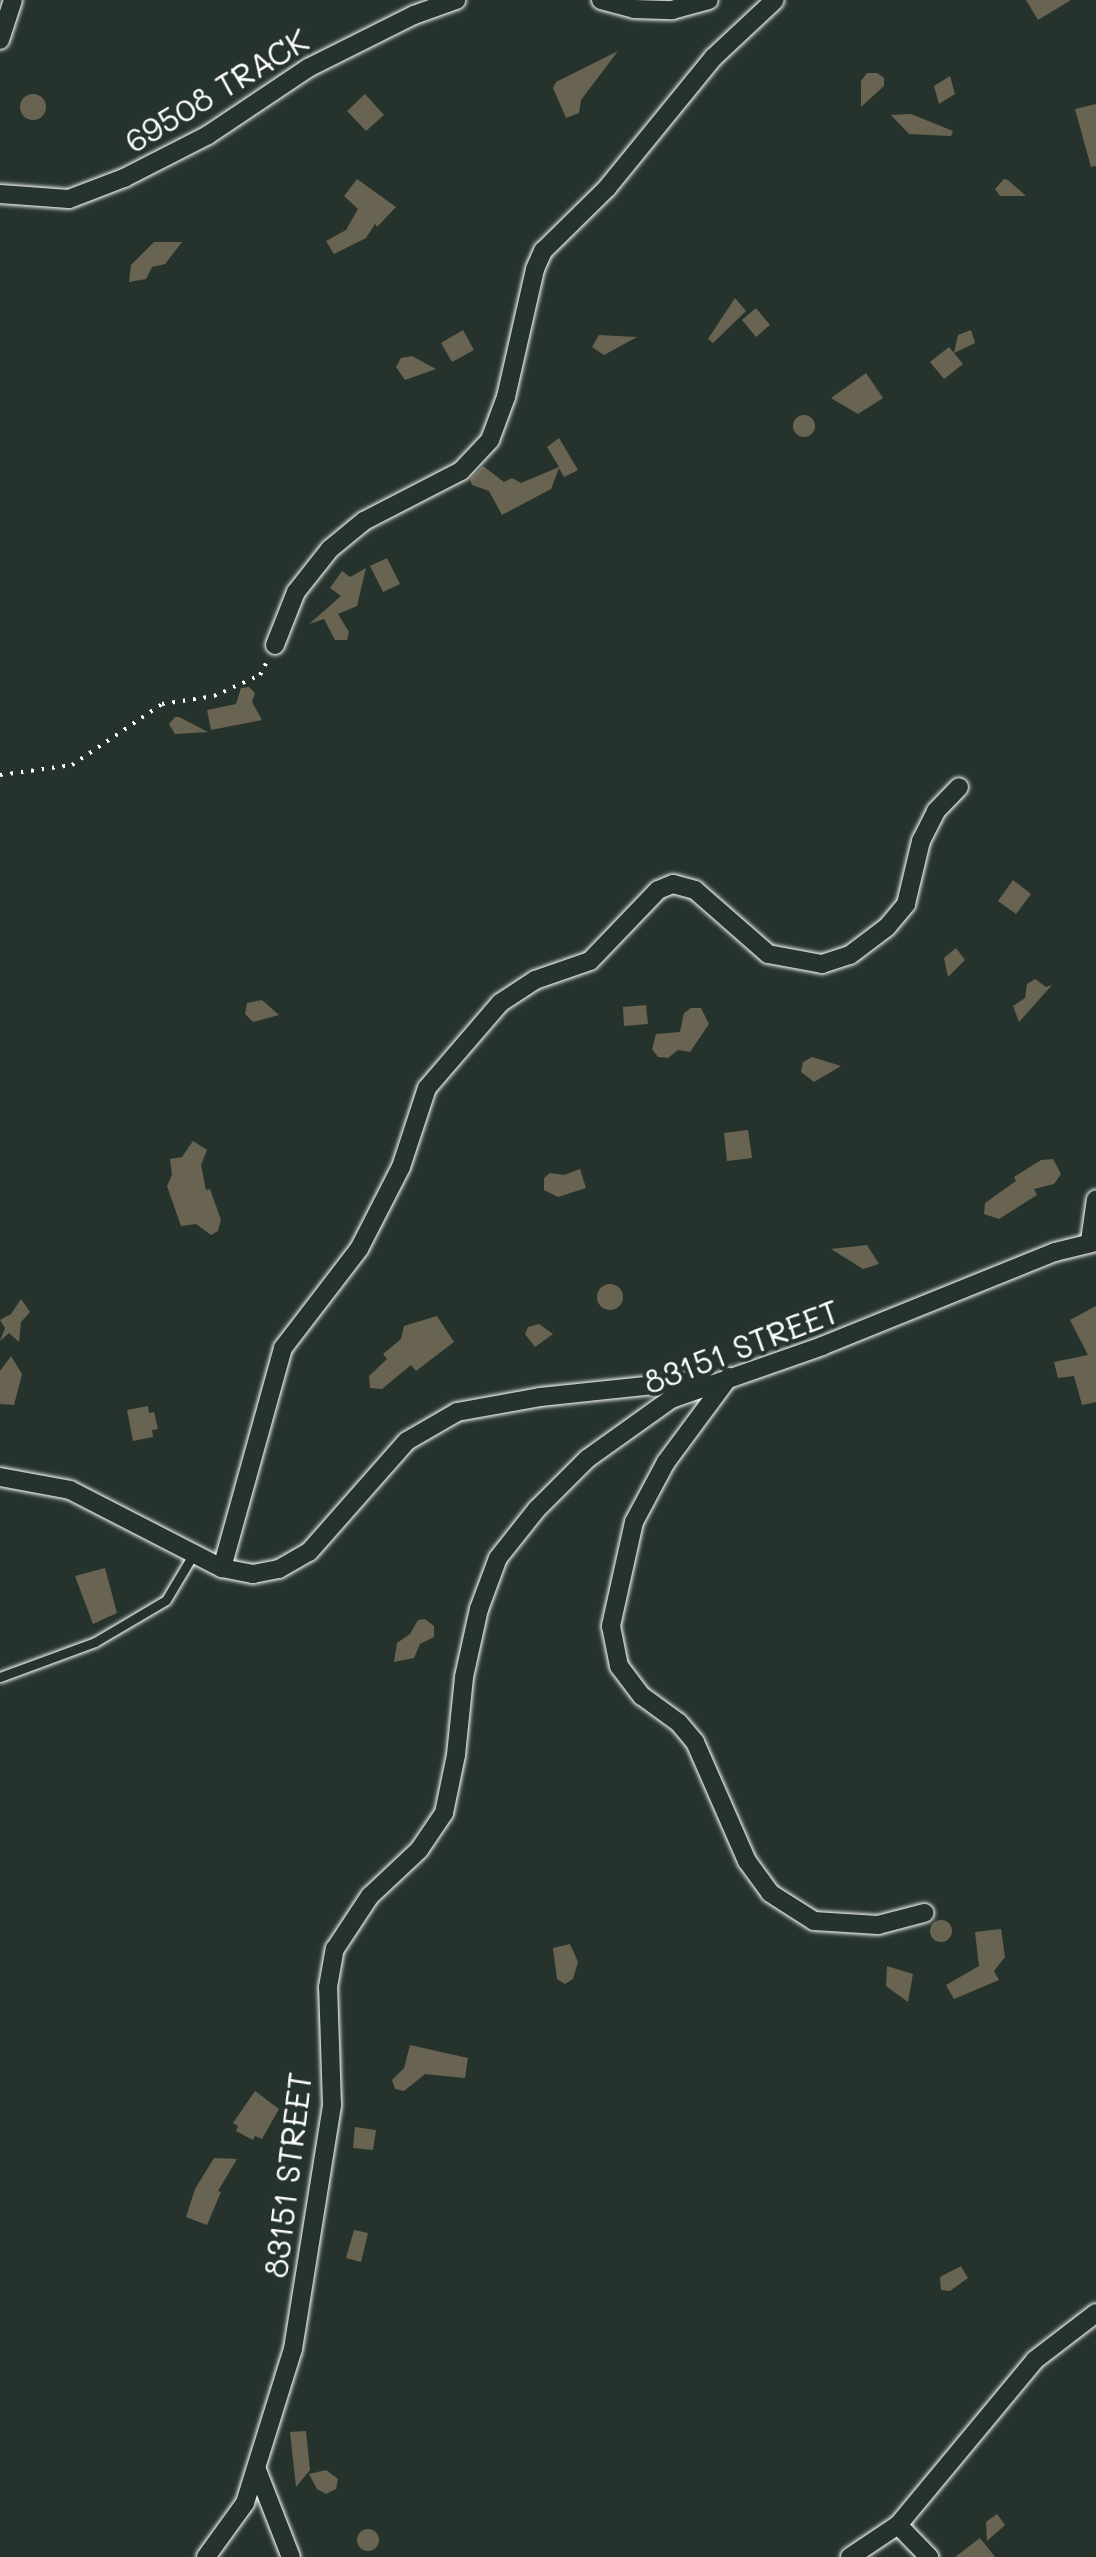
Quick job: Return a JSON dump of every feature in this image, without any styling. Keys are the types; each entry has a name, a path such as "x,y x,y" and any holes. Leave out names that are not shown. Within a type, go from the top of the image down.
{"street":[{"path":"0,40 13,0"},
{"name":"69508 TRACK","path":"0,194 69,199 137,173 208,134 308,68 414,15 456,0"},
{"path":"601,0 634,9 672,10 709,0"},
{"path":"275,645 296,592 330,549 364,521 461,471 490,440 506,397 534,269 543,251 606,188 714,57 774,0"},
{"path":"222,1568 283,1348 359,1249 401,1168 426,1088 500,1003 534,980 590,961 658,890 673,884 695,890 768,954 822,964 850,955 887,927 906,904 921,841 936,811 960,787"},
{"path":"1093,1241 1096,1199"},
{"name":"83151 STREET","path":"206,2557 245,2504 293,2349 332,2105 330,1968 335,1949 357,1913 419,1850 444,1813 456,1755 464,1677 479,1610 498,1558 536,1510 587,1459 632,1423 671,1399 822,1346 1093,1241"},
{"path":"0,1477 70,1490 222,1568 253,1574 294,1562 324,1537 407,1441 457,1412 540,1398 731,1376"},
{"path":"731,1376 666,1462 634,1522 611,1626 619,1666 642,1696 678,1723 695,1742 747,1862 770,1893 814,1921 878,1925 924,1913"},
{"path":"850,2557 898,2525 1036,2360 1096,2314"},
{"path":"257,2470 291,2557"},
{"path":"898,2525 929,2557"}],"lane":[{"path":"0,1677 95,1642 166,1600 194,1553"}],"path":[{"path":"0,775 72,765 162,704 214,696 260,675 275,645"}],"building":[{"path":"1026,0 1071,0 1038,20"},
{"path":"618,51 581,100 579,113 566,118 553,88 556,82"},
{"path":"867,73 884,78 884,86 861,107 861,81"},
{"path":"950,76 955,94 939,104 934,86"},
{"path":"33,94 42,98 46,107 42,116 33,120 24,116 20,107 24,98"},
{"path":"365,94 384,115 366,131 347,111"},
{"path":"1096,104 1096,166 1091,167 1075,109"},
{"path":"911,114 953,131 951,136 909,134 891,115"},
{"path":"357,179 396,207 377,227 375,224 366,238 334,254 326,241 346,230 358,209 344,196"},
{"path":"1004,179 1026,196 1000,196 995,189"},
{"path":"154,242 182,242 165,264 152,267 146,279 129,282 131,265"},
{"path":"735,298 746,311 713,343 708,339"},
{"path":"756,308 770,325 756,337 742,320"},
{"path":"463,330 474,350 452,362 441,343"},
{"path":"971,330 975,343 954,353 958,335"},
{"path":"599,335 637,337 604,355 592,347"},
{"path":"949,347 963,364 944,379 930,362"},
{"path":"412,356 436,369 405,380 396,367 401,358"},
{"path":"866,373 883,398 858,414 831,398"},
{"path":"804,415 812,418 812,434 804,437 796,434 793,426 796,418"},
{"path":"559,438 578,470 564,477 559,468 551,489 502,515 489,491 472,485 470,479 483,466 504,482 512,478 521,483 559,467 547,447"},
{"path":"387,558 400,584 383,592 370,566"},
{"path":"366,568 357,606 338,614 349,632 347,640 335,640 324,619 309,624 341,596 330,588 342,571 350,577"},
{"path":"249,687 255,693 252,702 262,720 211,730 207,710 236,704 241,688"},
{"path":"175,717 208,732 175,734 169,724"},
{"path":"1013,880 1031,894 1016,914 998,901"},
{"path":"956,948 965,960 948,977 944,958"},
{"path":"1035,979 1046,987 1052,985 1019,1022 1013,1006 1025,998 1027,984"},
{"path":"262,1000 279,1015 253,1022 245,1014 247,1003"},
{"path":"646,1005 648,1024 624,1026 623,1007"},
{"path":"701,1008 709,1024 690,1052 678,1050 668,1058 658,1057 652,1049 656,1034 680,1032 684,1013"},
{"path":"812,1057 841,1066 814,1082 801,1072 803,1062"},
{"path":"748,1130 752,1158 727,1161 724,1133"},
{"path":"193,1141 207,1150 201,1165 206,1190 210,1189 221,1220 218,1231 211,1235 196,1224 181,1226 167,1186 172,1175 170,1159 182,1157"},
{"path":"1053,1159 1061,1174 1054,1184 1034,1189 1037,1195 999,1219 984,1214 985,1203 1016,1181 1014,1177 1041,1160"},
{"path":"580,1169 586,1188 558,1197 544,1190 544,1178 550,1173 564,1175"},
{"path":"867,1245 879,1264 863,1269 831,1249"},
{"path":"610,1284 619,1288 623,1297 619,1306 610,1310 601,1306 597,1297 601,1288"},
{"path":"21,1299 30,1312 21,1322 19,1342 9,1333 0,1341 5,1328 0,1320 11,1314"},
{"path":"1096,1306 1096,1402 1082,1405 1074,1376 1058,1378 1054,1362 1088,1355 1070,1320"},
{"path":"437,1316 454,1342 416,1371 411,1365 382,1389 370,1388 369,1376 387,1359 383,1354 401,1339 404,1326"},
{"path":"539,1324 553,1334 535,1347 525,1334 528,1327"},
{"path":"11,1356 22,1374 14,1405 0,1404 0,1371"},
{"path":"148,1406 149,1413 154,1412 158,1429 152,1430 153,1437 133,1441 127,1410"},
{"path":"105,1568 117,1613 93,1624 75,1576"},
{"path":"425,1619 434,1626 434,1637 420,1644 414,1658 394,1662 397,1643 410,1634 418,1620"},
{"path":"941,1920 952,1931 941,1942 930,1931"},
{"path":"1001,1929 1005,1957 994,1971 999,1980 954,1999 946,1985 979,1966 975,1932"},
{"path":"570,1944 578,1962 573,1979 565,1984 557,1979 553,1948"},
{"path":"887,1966 913,1974 908,2002 886,1986"},
{"path":"410,2045 468,2058 465,2078 425,2074 404,2091 395,2089 392,2080 404,2068"},
{"path":"255,2091 279,2109 262,2139 255,2136 253,2140 236,2131 238,2126 233,2123"},
{"path":"355,2127 376,2130 373,2150 353,2148"},
{"path":"214,2158 237,2159 218,2191 221,2192 207,2225 186,2217 195,2189"},
{"path":"354,2230 368,2233 361,2262 346,2258"},
{"path":"961,2266 968,2278 950,2291 941,2290 940,2277"},
{"path":"306,2431 310,2470 296,2487 290,2432"},
{"path":"326,2470 338,2479 336,2489 326,2494 317,2489 309,2474"},
{"path":"997,2514 1005,2525 987,2541 986,2522"},
{"path":"368,2529 376,2532 376,2548 368,2551 360,2548 357,2540 360,2532"},
{"path":"980,2538 995,2557 955,2557"}]}
